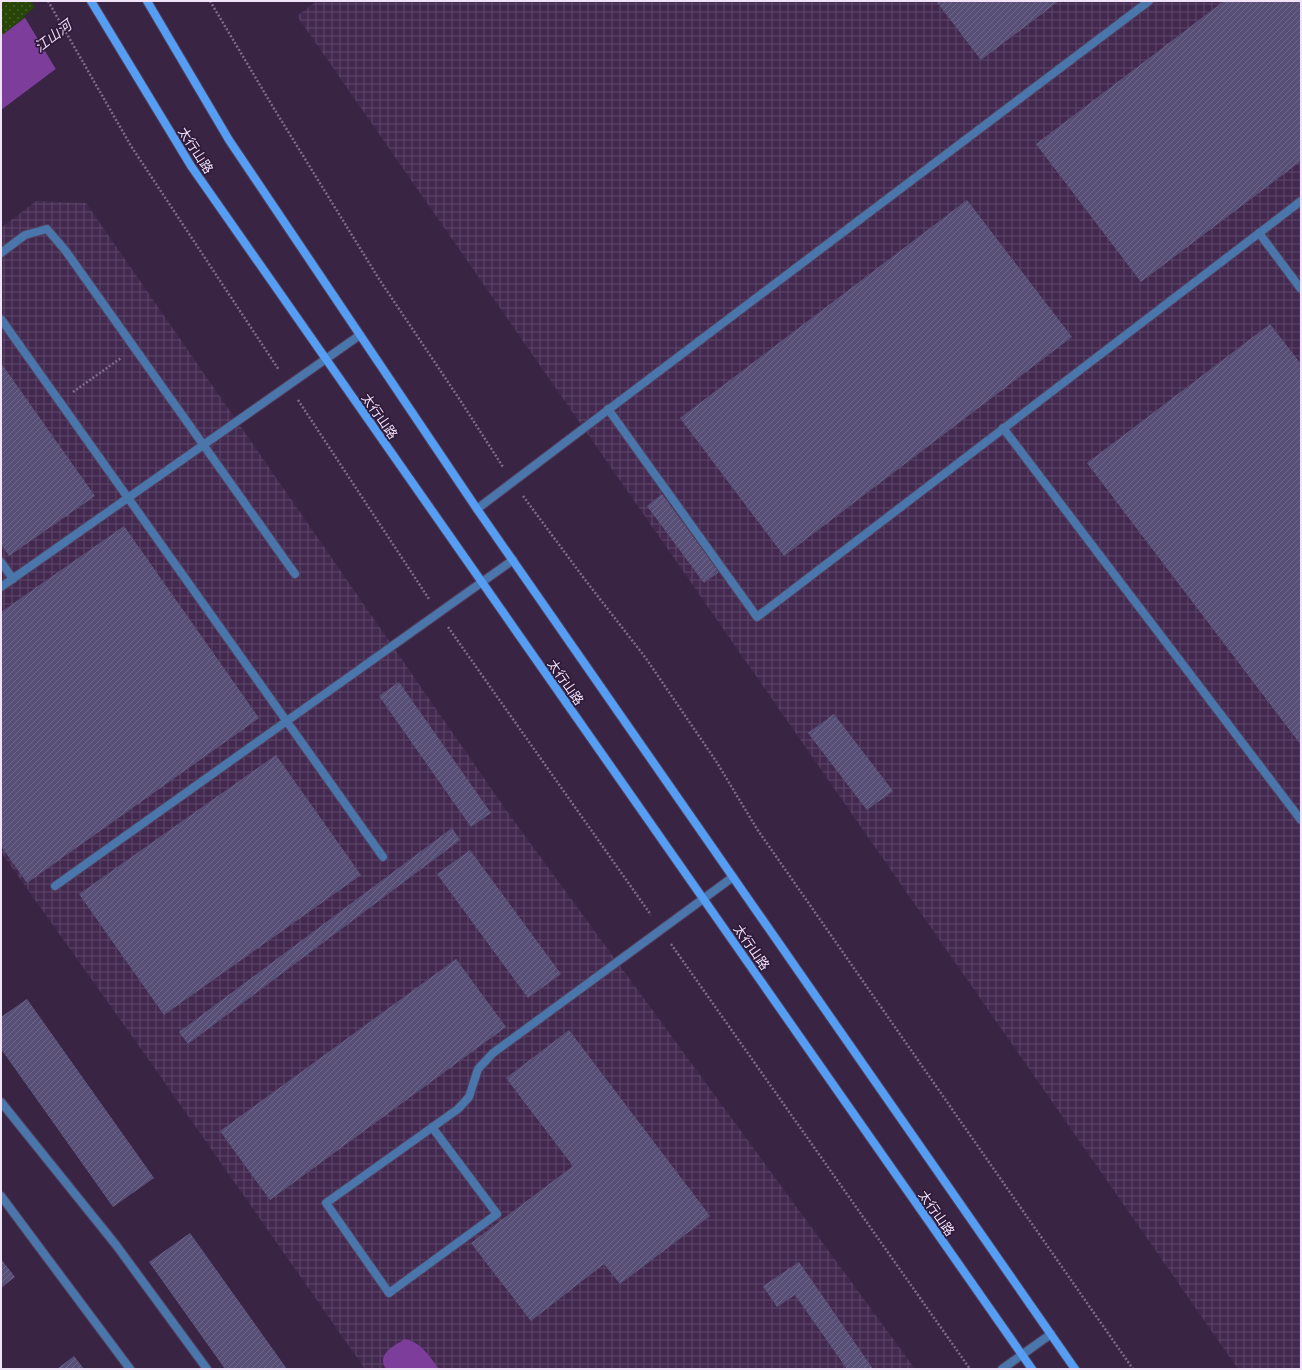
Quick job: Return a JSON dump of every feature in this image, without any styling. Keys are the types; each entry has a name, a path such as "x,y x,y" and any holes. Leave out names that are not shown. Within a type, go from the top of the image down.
{"street":[{"name":"太行山路","path":"91,1 132,71 191,166 1032,1369"},
{"name":"太行山路","path":"147,1 229,140 477,509 1075,1369"}],"lane":[{"path":"477,509 1149,1"},
{"path":"608,409 757,617 1301,202"},
{"path":"1,253 25,235 47,229 65,250 295,574"},
{"path":"1259,233 1301,289"},
{"path":"1,320 383,857"},
{"path":"1,587 360,335"},
{"path":"1003,428 1301,820"},
{"path":"55,886 513,560"},
{"path":"1,562 13,578"},
{"path":"432,1128 497,1214 389,1293 326,1203 458,1109 469,1097 478,1069 493,1053 733,877"},
{"path":"1,1102 116,1245 207,1369"},
{"path":"1,1196 130,1369"},
{"path":"1002,1369 1051,1334"}],"path":[{"path":"48,1 135,152 438,613 970,1369"},
{"path":"210,1 379,280 460,400 512,482 645,657 716,761 757,829 1133,1369"},
{"path":"59,402 135,348"}],"shaded area":[{"path":"317,1 1301,1 1301,1369 1238,1369 297,16"},
{"path":"36,201 86,203 506,810 915,1369 365,1369 156,1070 1,852 1,228"}],"green space":[{"path":"1,1 31,1 36,9 1,36"}],"water":[{"name":"江山河","path":"47,1 145,2 1,110 1,36"},
{"path":"405,1339 416,1343 429,1355 439,1369 386,1369 383,1364 385,1355 388,1351"}],"pier":[{"path":"43,1 148,1 57,71 24,16"}],"building":[{"path":"936,1 1059,1 981,60"},
{"path":"1224,1 1301,1 1301,161 1141,282 1036,144"},
{"path":"967,200 1072,337 784,556 680,418"},
{"path":"1270,324 1301,364 1301,745 1087,463"},
{"path":"1,363 95,496 9,556 1,544"},
{"path":"662,494 719,572 704,583 647,506"},
{"path":"124,526 259,718 27,883 1,846 1,612"},
{"path":"399,682 491,813 471,827 379,696"},
{"path":"834,714 893,791 867,810 808,733"},
{"path":"276,755 361,875 164,1015 79,894"},
{"path":"452,828 460,840 188,1044 179,1032"},
{"path":"470,850 561,974 528,998 437,874"},
{"path":"456,959 506,1027 270,1200 220,1131"},
{"path":"27,999 154,1178 113,1207 1,1049 1,1017"},
{"path":"569,1030 710,1216 620,1284 604,1264 531,1321 471,1243 573,1166 506,1078"},
{"path":"190,1233 287,1369 225,1369 149,1262"},
{"path":"1,1259 15,1277 1,1288"},
{"path":"799,1262 873,1369 847,1369 795,1295 777,1307 763,1286"},
{"path":"74,1356 84,1369 57,1369"}]}
